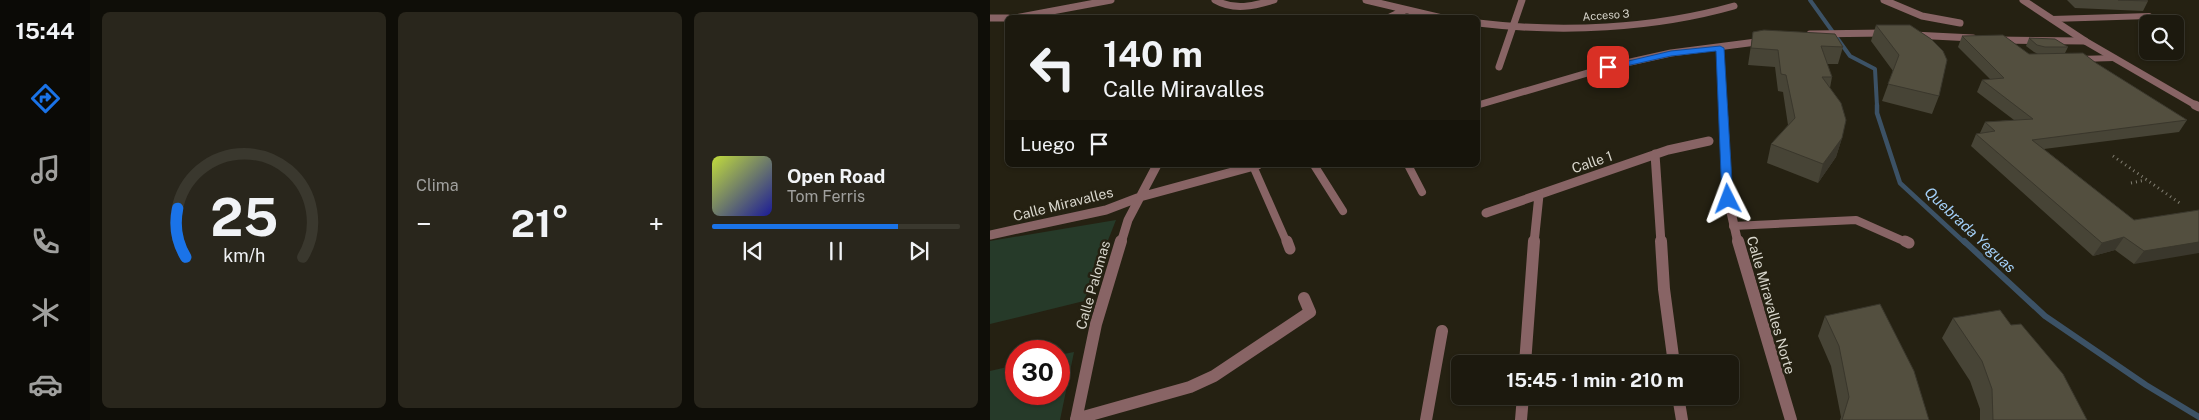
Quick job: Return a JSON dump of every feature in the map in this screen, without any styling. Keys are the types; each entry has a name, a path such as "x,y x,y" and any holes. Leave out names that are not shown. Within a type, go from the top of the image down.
{"street":[{"path":"1031,15 1111,0"},
{"path":"1215,0 1228,6 1237,7 1252,6 1274,0"},
{"path":"1366,0 1428,15"},
{"path":"1499,67 1522,0"},
{"path":"1884,0 1914,13 1960,23"},
{"path":"2023,0 2085,41 2199,108"},
{"name":"Acceso 3","path":"1480,23 1544,28 1622,24 1693,16 1734,6"},
{"path":"1394,15 1405,10"},
{"path":"990,18 1005,18"},
{"path":"1804,35 1841,32 1891,33"},
{"path":"1901,34 1980,39"},
{"path":"1480,104 1608,67 1671,53 1777,39"},
{"path":"1989,39 2085,41"},
{"name":"Calle Miravalles Norte","path":"1720,48 1728,199 1733,226 1791,420"},
{"name":"Calle 1","path":"1486,213 1656,154 1682,146 1709,141"},
{"path":"1656,154 1664,288 1673,355"},
{"name":"Calle Palomas","path":"1076,420 1096,324 1128,220 1157,167"},
{"name":"Calle Miravalles","path":"990,235 1106,210 1140,197 1251,167"},
{"path":"1525,355 1539,195"},
{"path":"1076,420 1190,387 1214,376 1310,312 1304,298"},
{"path":"1426,420 1442,331"},
{"path":"1521,420 1522,405"},
{"path":"1680,405 1682,420"}],"lane":[{"path":"2052,19 2139,16"},
{"path":"1999,40 2012,50"},
{"path":"2012,40 2018,46"},
{"path":"2072,58 2112,57"},
{"path":"1255,167 1290,249"},
{"path":"1315,167 1343,211"},
{"path":"1409,167 1422,192"},
{"path":"1733,226 1856,220 1909,243"}],"path":[{"path":"2113,156 2181,204"},
{"path":"2131,183 2147,180"}],"green space":[{"path":"1116,220 1084,301 990,324 990,241"},
{"path":"1074,352 1070,371 1070,353"},
{"path":"1005,368 1005,405 1063,405 1060,420 990,420 990,371"}],"building":[{"path":"1876,25 1910,25 1931,39 1943,51 1947,60 1939,96 1888,84 1899,55"},
{"path":"1764,30 1835,34 1843,47 1821,46 1832,77 1822,77 1841,103 1846,120 1842,138 1823,164 1771,144 1795,118 1786,75 1781,74 1778,50 1751,48 1753,32"},
{"path":"2003,35 2029,54 2083,53 2187,120 2032,140 2134,220 2199,210 2199,242 2144,251 2124,237 2102,243 1976,134 1995,131 1985,122 2033,119 1982,80 2004,78 1962,36"},
{"path":"2029,38 2055,39 2068,47 2045,47 2037,45"},
{"path":"1880,304 1914,371 1929,420 1842,420 1849,397 1839,346 1825,316"},
{"path":"2000,310 2011,325 2021,324 2063,374 2087,420 1993,420 1992,389 1982,361 1953,318"}],"waterway":[{"name":"Quebrada Yeguas","path":"1810,0 1850,56 1875,69 1877,106"},
{"name":"Quebrada Yeguas","path":"1877,106 1877,113 1900,183 1965,243"},
{"name":"Quebrada Yeguas","path":"1964,241 2045,316 2146,385 2199,417"}],"route":[{"path":"1608,67 1671,53 1720,48 1728,199"}]}
